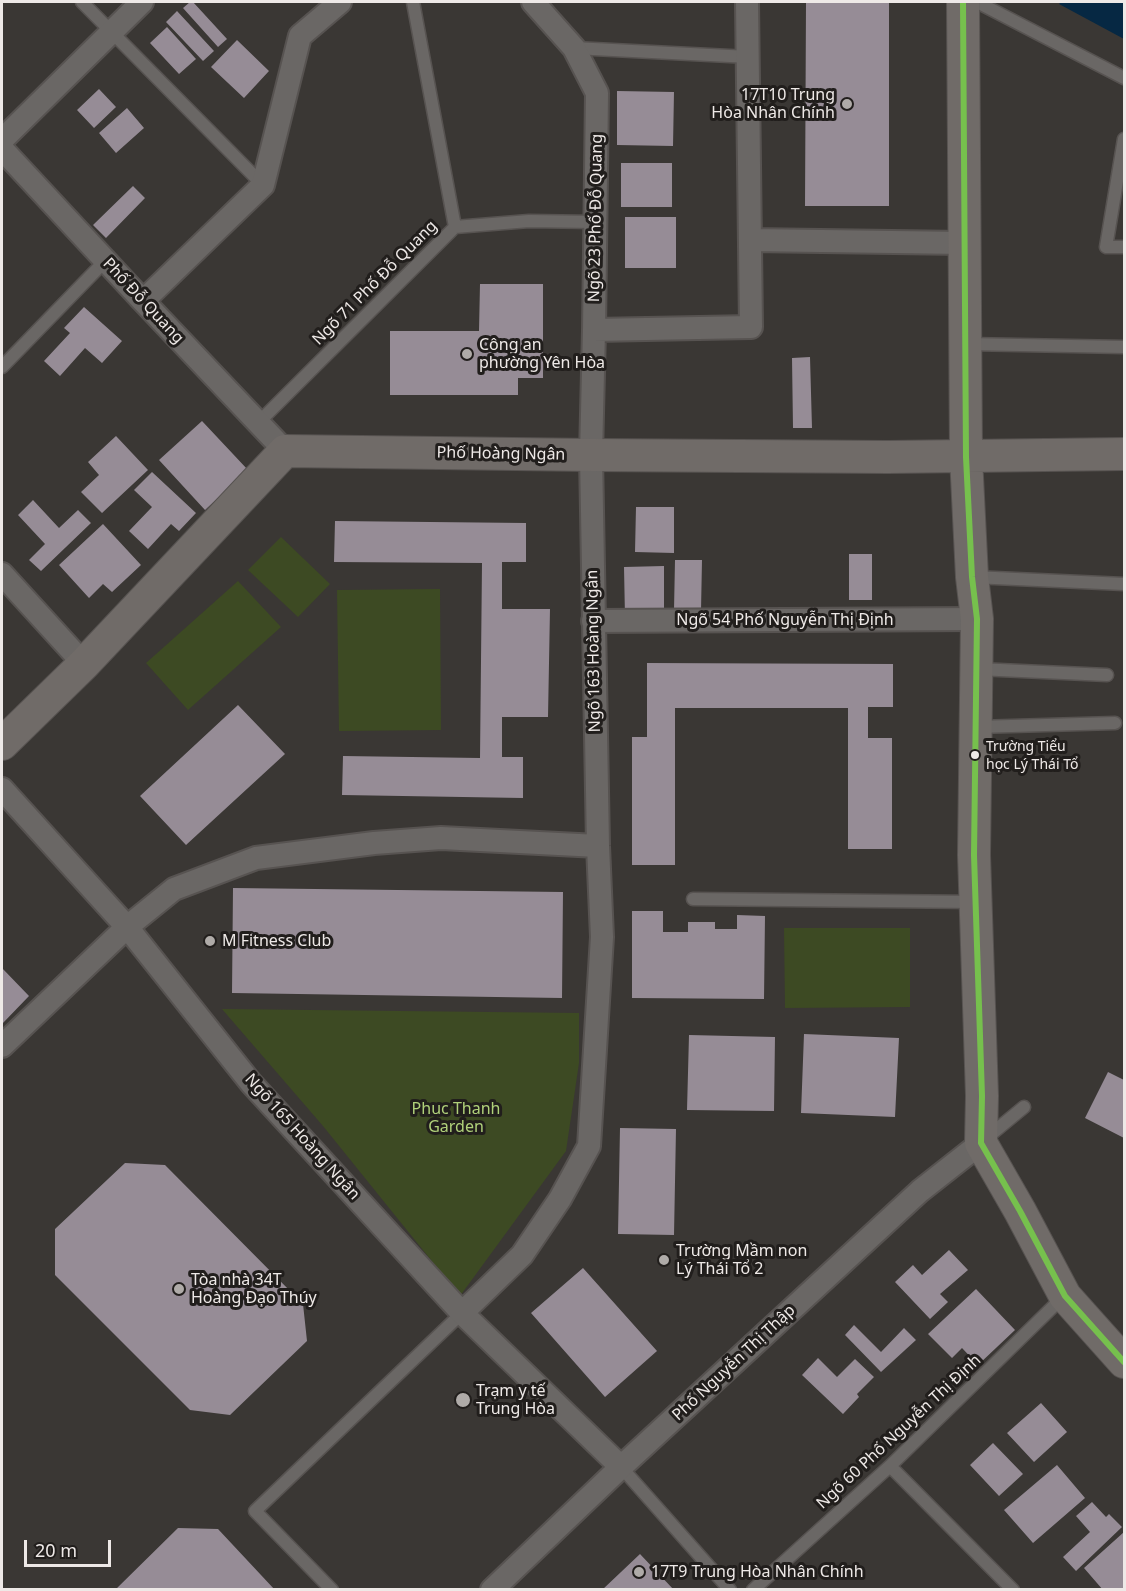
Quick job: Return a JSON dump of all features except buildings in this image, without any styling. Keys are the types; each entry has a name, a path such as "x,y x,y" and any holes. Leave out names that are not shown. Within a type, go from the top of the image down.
{"street":[{"path":"2,140 142,2"},
{"path":"142,301 263,185 300,36 340,2"},
{"name":"Ngõ 23 Phố Đỗ Quang","path":"533,2 574,48 597,93 591,455"},
{"path":"594,330 751,327 747,2"},
{"path":"963,2 966,457 972,577 977,619 978,669 974,855 982,1096 981,1143 1065,1296 1125,1362"},
{"name":"Phố Đỗ Quang","path":"2,149 285,451"},
{"path":"750,240 964,243"},
{"path":"2,744 84,664 285,451"},
{"name":"Phố Hoàng Ngân","path":"285,451 966,457 1125,454"},
{"name":"Ngõ 163 Hoàng Ngân","path":"462,1313 522,1255 560,1199 589,1146 602,937 598,846 591,455"},
{"path":"2,574 84,664"},
{"name":"Ngõ 54 Phố Nguyễn Thị Định","path":"593,621 977,619"},
{"name":"Ngõ 165 Hoàng Ngân","path":"2,789 127,927 251,1083 462,1313 621,1467"},
{"path":"2,1046 127,927 174,889 256,858 374,843 441,838 598,846"},
{"name":"Phố Nguyễn Thị Thập","path":"492,1590 621,1467 920,1191 981,1143"}],"lane":[{"path":"82,2 263,185"},
{"name":"Ngõ 71 Phố Đỗ Quang","path":"258,423 455,226 413,2"},
{"path":"977,2 1125,78"},
{"path":"574,48 749,57"},
{"path":"1125,139 1122,169 1106,247 1125,247"},
{"path":"455,226 529,221 595,222"},
{"path":"4,360 106,261"},
{"path":"966,344 1125,347"},
{"path":"972,577 1125,584"},
{"path":"978,669 1107,675"},
{"path":"977,727 1115,723"},
{"path":"693,899 976,902"},
{"path":"981,1143 1024,1107"},
{"name":"Ngõ 60 Phố Nguyễn Thị Định","path":"753,1590 890,1466 1065,1296"},
{"path":"332,1590 255,1511 462,1313"},
{"path":"890,1466 1013,1590"},
{"path":"621,1467 730,1590"}],"green space":[{"path":"281,537 330,584 298,617 248,570"},
{"path":"238,581 281,627 188,710 146,663"},
{"path":"440,589 441,730 339,731 337,590"},
{"path":"784,928 910,928 910,1007 785,1008"},
{"name":"Phuc Thanh Garden","path":"222,1009 579,1013 579,1063 566,1151 460,1296 323,1126"}],"water":[{"path":"1061,2 1124,2 1124,39 1059,4"}],"transit line":[{"path":"963,2 966,457 972,577 977,619 974,855 982,1096 981,1143 1065,1296 1124,1362"}],"place":[{"name":"17T10 Trung Hòa Nhân Chính","path":"847,104"},
{"name":"Công an phường Yên Hòa","path":"467,354"},
{"name":"Trường Tiểu học Lý Thái Tổ","path":"975,755"},
{"name":"M Fitness Club","path":"210,941"},
{"name":"Trường Mầm non Lý Thái Tổ 2","path":"664,1260"},
{"name":"Tòa nhà 34T Hoàng Đạo Thúy","path":"179,1289"},
{"name":"Trạm y tế Trung Hòa","path":"463,1400"},
{"name":"17T9 Trung Hòa Nhân Chính","path":"639,1572"}]}
